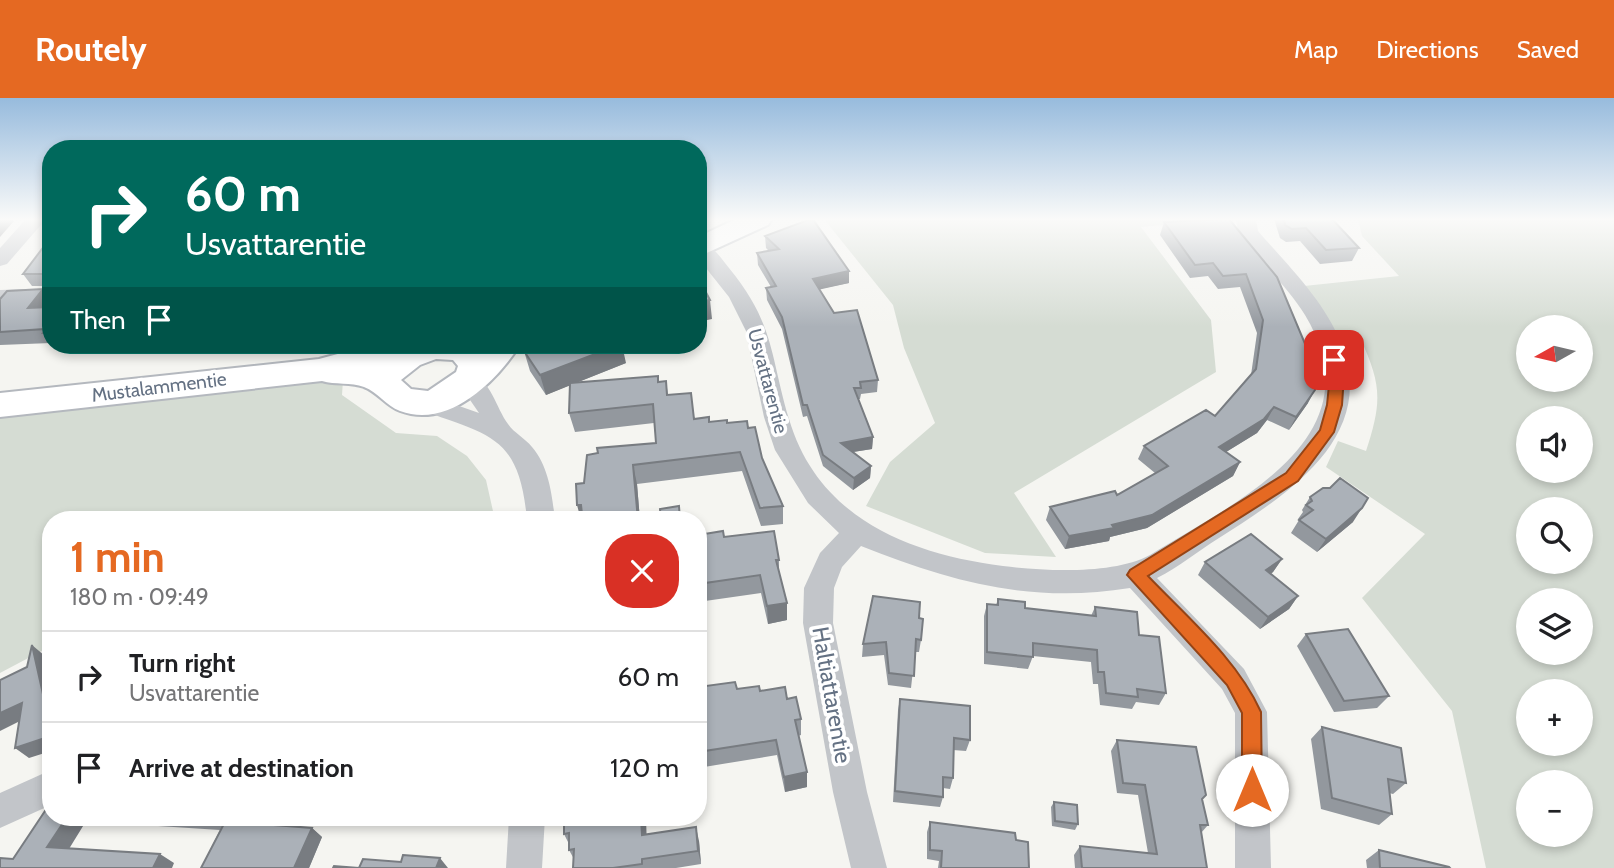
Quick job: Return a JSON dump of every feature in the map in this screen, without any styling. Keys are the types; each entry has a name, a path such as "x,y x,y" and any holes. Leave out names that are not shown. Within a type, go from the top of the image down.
{"street":[{"name":"Usvattarentie","path":"707,255 723,271 758,334 777,421 792,460 824,502 857,532 918,559 998,580 1067,582 1136,575 1292,477 1327,432 1335,405 1337,375 1331,344 1305,300 1267,255"},
{"path":"0,296 42,294"},
{"name":"Mustalammentie","path":"0,405 318,370 360,359 398,354"},
{"path":"392,390 389,380 393,370 425,354"},
{"path":"467,354 475,366 471,378 497,429"},
{"path":"425,402 450,395 494,354"},
{"name":"Mustalammentie","path":"318,370 374,377 409,401 425,402"},
{"path":"425,402 497,429 525,456 537,483 540,511"},
{"name":"Haltiattarentie","path":"857,532 830,561 819,587 818,624 850,792 869,868"},
{"path":"1136,575 1233,679 1251,712 1253,868"},
{"path":"0,811 42,791"},
{"path":"524,868 526,826"}],"shaded area":[{"path":"853,255 1162,255 1211,320 1216,372 1014,493 1056,557 985,553 866,506 890,462 935,423 904,348 893,305"},
{"path":"1380,255 1614,255 1614,868 1486,868 1452,711 1362,598 1425,534 1326,467 1338,441 1366,451 1377,406 1376,381 1360,338 1337,335 1304,286 1399,276"},
{"path":"343,380 342,395 396,433 437,436 467,456 486,480 493,511 42,511 42,651 0,673 0,415"}],"building":[{"path":"37,255 42,255 42,274 23,274"},
{"path":"758,255 838,255 849,271 813,279 834,313 857,310 878,380 860,382 861,388 854,388 873,437 841,443 871,466 854,478 823,455 807,405 803,405 782,317 766,288 776,286"},
{"path":"1188,255 1259,255 1277,277 1308,351 1318,354 1315,390 1296,417 1274,407 1264,419 1219,447 1240,462 1152,515 1112,525 1114,528 1069,536 1050,507 1115,491 1117,495 1168,466 1144,446 1206,410 1215,416 1256,369 1263,320 1246,274 1223,276 1213,263 1195,265"},
{"path":"42,289 28,308 42,307 42,329 0,332 0,299 7,291"},
{"path":"526,354 595,354 540,375"},
{"path":"658,376 658,382 666,381 667,395 691,393 694,419 709,417 709,422 727,420 727,423 747,421 748,428 755,427 762,458 783,506 760,508 740,452 633,465 637,511 582,511 581,505 577,505 576,484 584,483 587,455 598,453 597,448 656,443 653,404 569,413 570,383"},
{"path":"1340,478 1368,498 1362,508 1326,539 1299,520 1313,510 1306,505 1312,501 1310,497 1323,488 1330,488"},
{"path":"679,506 679,511 660,511"},
{"path":"723,531 724,537 774,531 779,560 776,560 787,603 767,606 760,575 707,583 707,534"},
{"path":"1251,534 1282,559 1266,570 1298,596 1268,617 1205,562"},
{"path":"873,596 920,602 919,618 923,619 921,640 916,639 914,676 889,673 886,642 863,644"},
{"path":"998,599 1025,602 1025,608 1096,616 1095,607 1137,612 1139,635 1159,637 1166,693 1137,689 1138,697 1106,693 1104,672 1098,672 1097,650 1033,643 1033,657 987,652 987,604 998,605"},
{"path":"1348,629 1389,696 1344,701 1306,634"},
{"path":"32,645 42,690 42,739 15,748 22,703 0,713 0,680 27,667"},
{"path":"735,682 737,689 759,686 760,691 785,687 787,699 796,697 801,719 795,720 807,772 784,777 776,740 707,751 707,686"},
{"path":"900,699 970,706 970,740 954,738 953,778 943,777 943,797 895,791"},
{"path":"1322,727 1401,748 1406,783 1388,779 1392,814 1332,798"},
{"path":"1117,740 1196,747 1206,795 1202,799 1208,825 1200,825 1207,868 1082,868 1080,846 1157,854 1145,785 1123,783"},
{"path":"1054,802 1077,805 1078,824 1055,821"},
{"path":"42,816 42,826 61,826 47,847 160,854 153,868 0,868 0,858 13,859"},
{"path":"930,822 1015,833 1016,840 1028,842 1029,868 941,868 942,851 930,850"},
{"path":"223,826 312,828 294,868 201,868"},
{"path":"564,826 642,826 642,835 696,827 698,851 642,859 642,864 613,868 573,868 574,849 569,850 569,833 564,834"},
{"path":"1379,850 1449,867 1450,868 1380,868"},
{"path":"403,855 440,858 436,868 359,868 363,859 401,862"}],"route":[{"path":"1252,790 1251,712 1233,679 1136,575 1292,477 1327,432 1335,405 1337,375 1334,360"}]}
